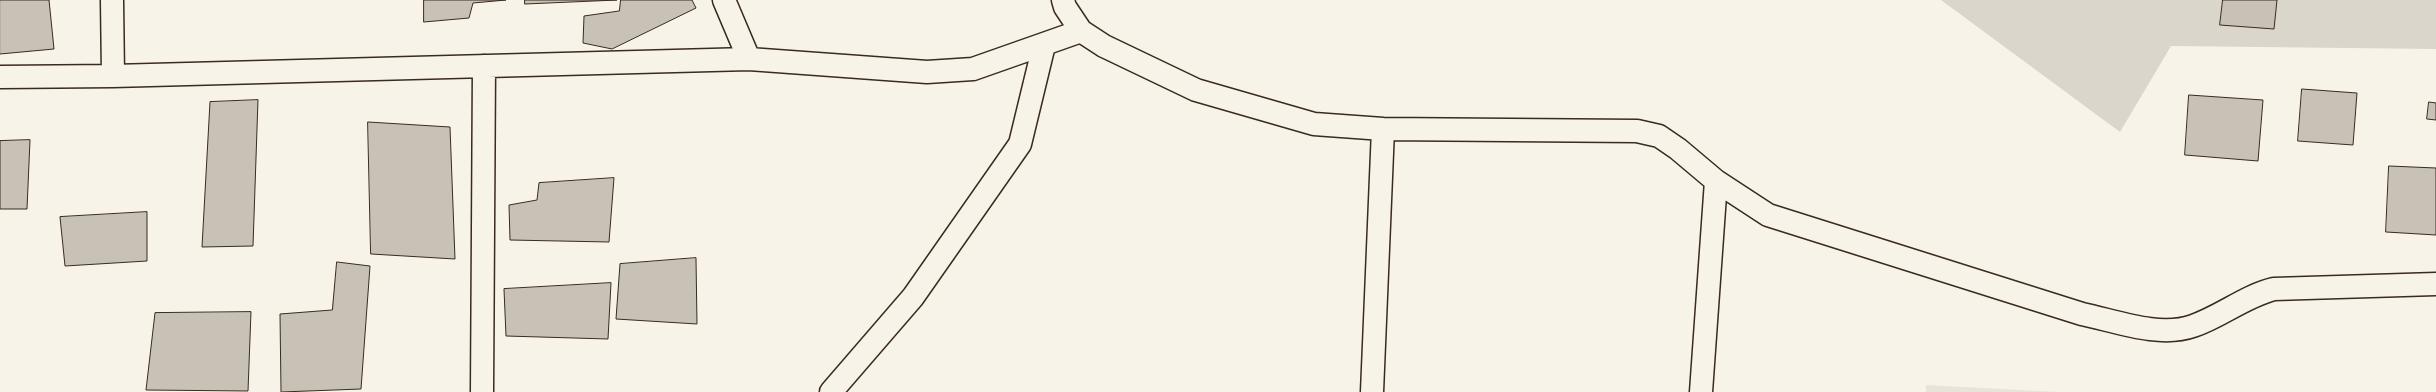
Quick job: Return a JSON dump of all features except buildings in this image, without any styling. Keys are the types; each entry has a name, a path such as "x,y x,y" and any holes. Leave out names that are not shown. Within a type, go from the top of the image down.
{"street":[{"path":"112,0 113,76"},
{"path":"724,0 749,59"},
{"path":"1063,0 1065,7 1081,31 1104,46 1196,90 1314,124 1383,129 1637,131 1659,136 1678,149 1716,182 1775,217 2082,314 2142,327 2171,331 2192,327 2227,311 2255,294 2274,289 2436,284"},
{"path":"0,77 113,76 749,59 926,72 974,69 1081,31"},
{"path":"831,392 913,297 1020,144 1044,45"},
{"path":"482,392 484,66"},
{"path":"1372,392 1383,129"},
{"path":"1702,392 1716,182"}],"shaded area":[{"path":"1941,0 2436,0 2436,49 2171,46 2120,132"},
{"path":"1926,385 2058,392 1926,392"}]}
